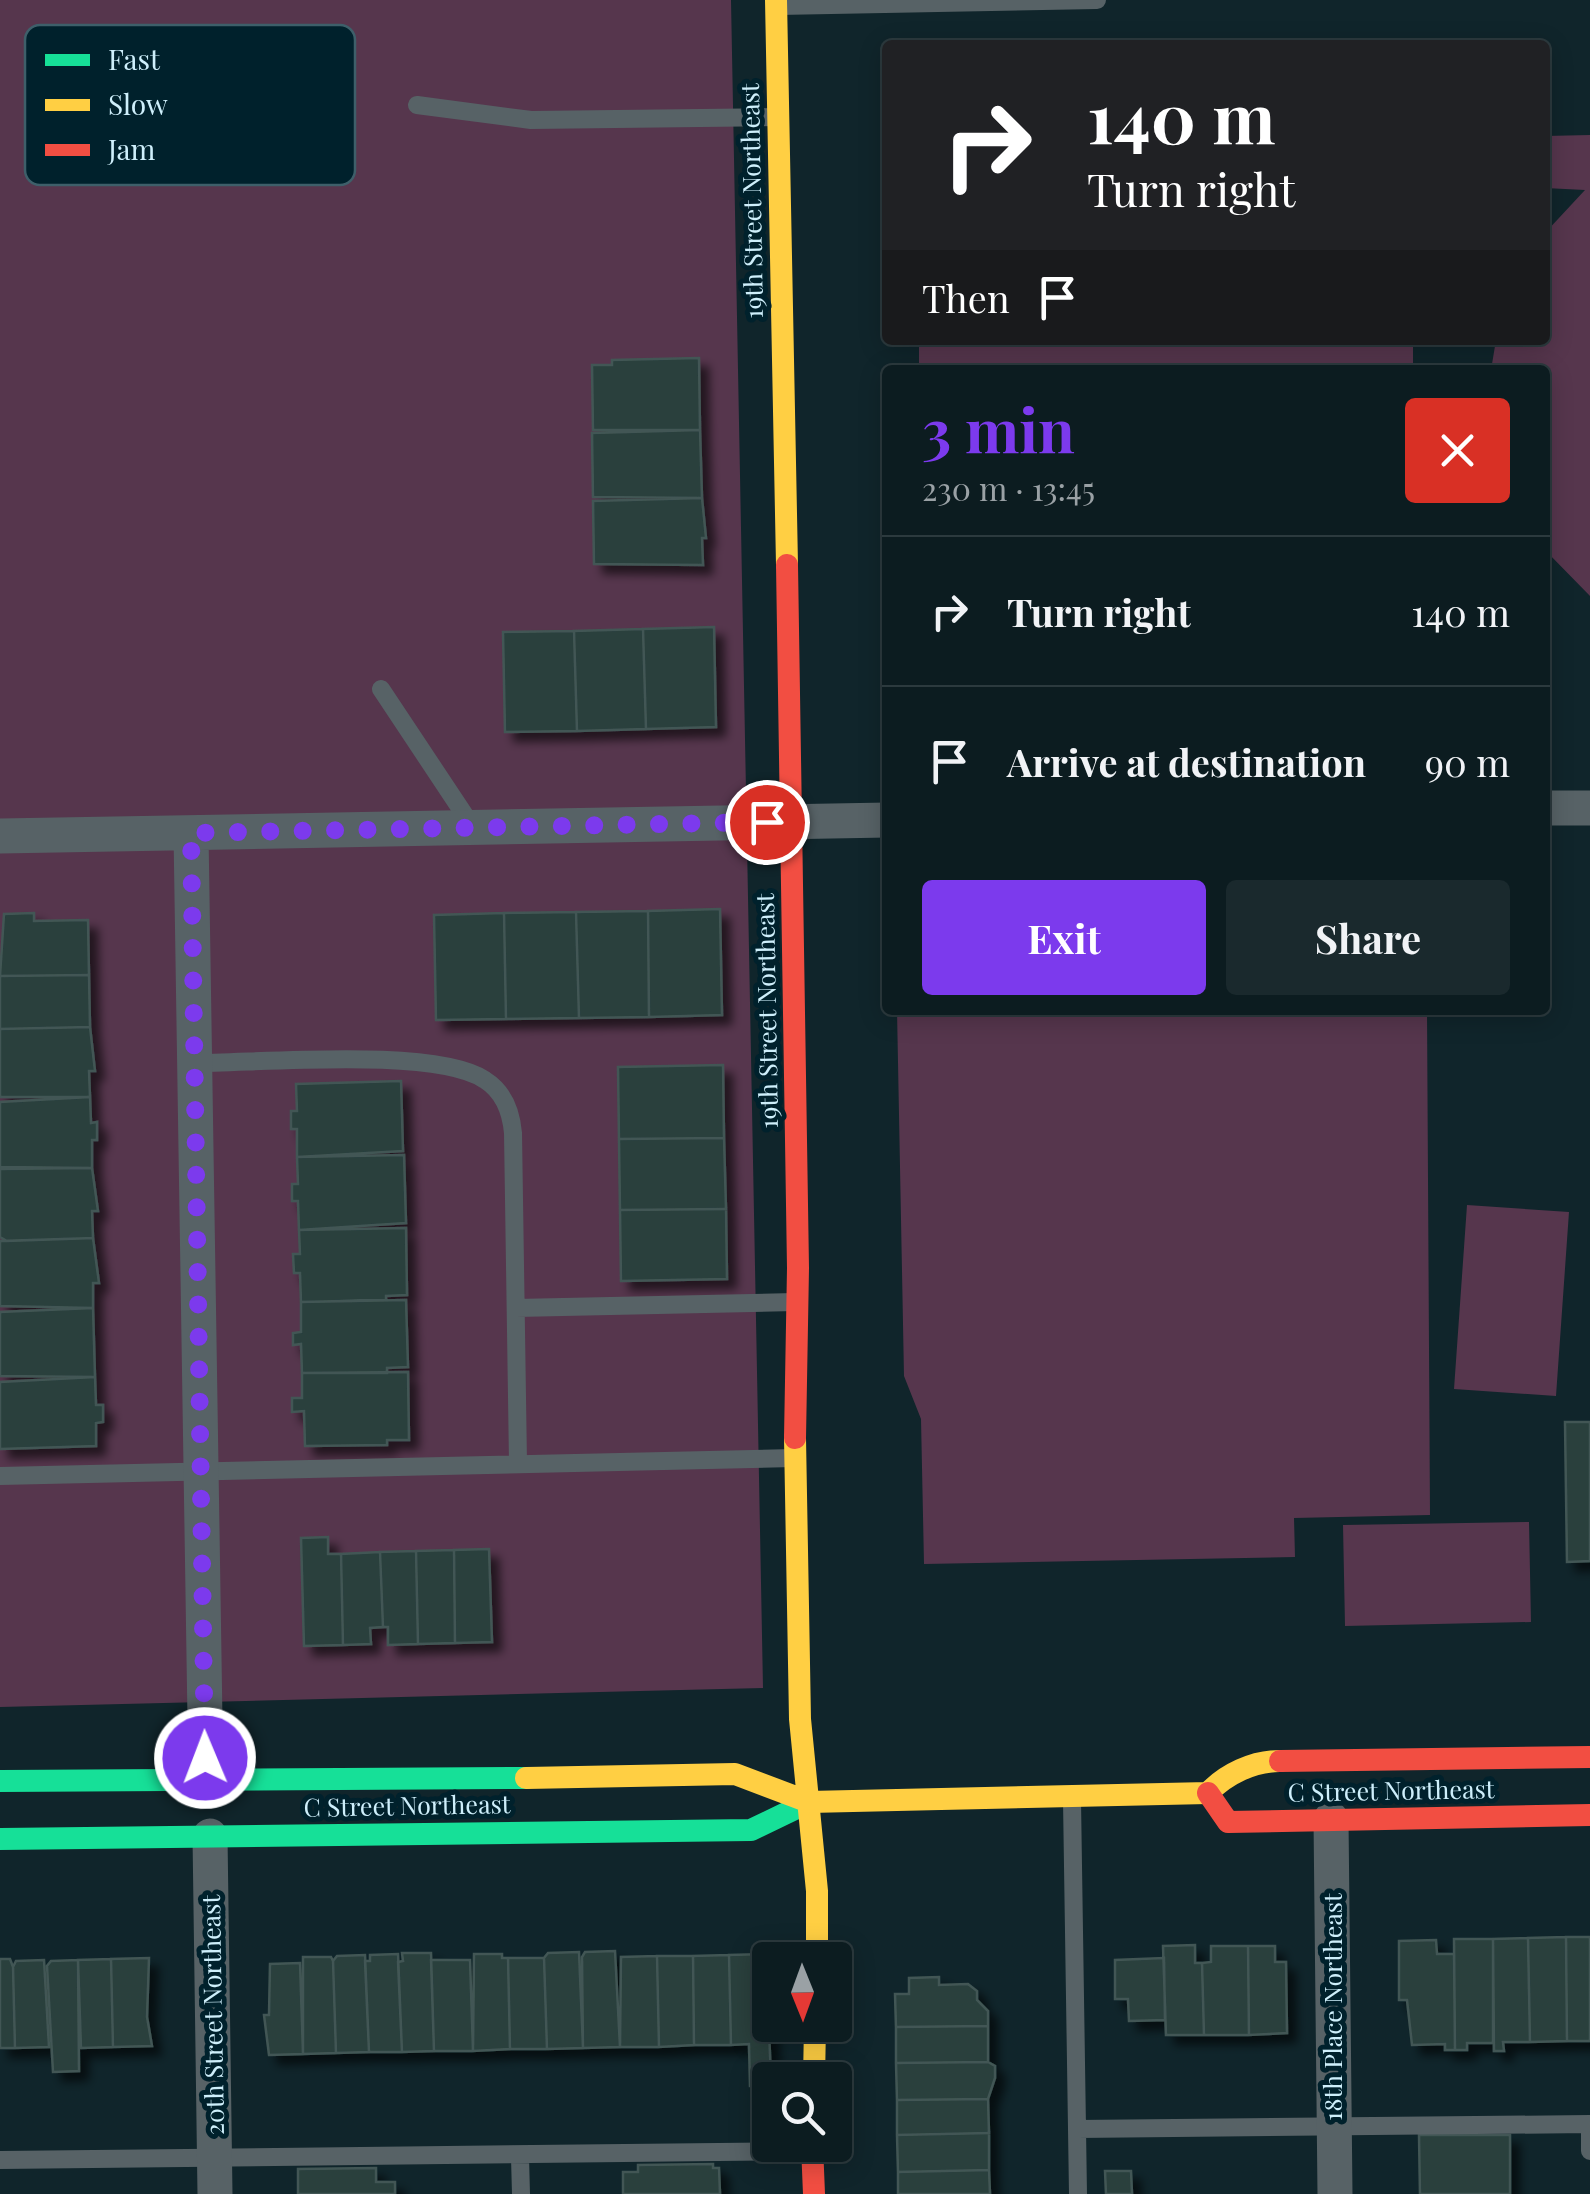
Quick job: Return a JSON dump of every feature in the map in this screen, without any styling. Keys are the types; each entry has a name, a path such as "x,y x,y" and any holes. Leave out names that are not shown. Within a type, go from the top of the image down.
{"main road":[{"name":"19th Street Northeast","path":"776,3 792,822 797,1302 794,1458 800,1718 818,1910 817,1942"},
{"name":"C Street Northeast","path":"0,1781 206,1783 735,1774 809,1802 1208,1793 1222,1778 1267,1762 1590,1757"},
{"name":"C Street Northeast","path":"1208,1793 1228,1822 1590,1814"},
{"name":"C Street Northeast","path":"0,1839 750,1830 809,1802"},
{"path":"813,2162 814,2194"}],"street":[{"path":"1550,808 1590,808"},
{"path":"0,836 882,820"},
{"path":"191,833 206,1783"},
{"name":"18th Place Northeast","path":"1332,1819 1335,2194"},
{"name":"20th Street Northeast","path":"210,1836 215,2194"}],"lane":[{"path":"776,3 1097,0"},
{"path":"416,105 532,120 778,116"},
{"path":"381,689 472,826"},
{"path":"194,1063 422,1060 458,1067 489,1082 501,1094 511,1118 518,1463"},
{"path":"516,1308 797,1302"},
{"path":"0,1476 794,1458"},
{"path":"1072,1796 1078,2194"},
{"path":"1076,2129 1590,2124 1590,2151"},
{"path":"0,2160 520,2157 752,2150"},
{"path":"520,2157 520,2194"}],"shaded area":[{"path":"0,0 731,0 763,1688 0,1707"},
{"path":"1590,135 1590,596 1550,555 1550,365 1492,365 1495,345 1550,345 1550,228 1585,190 1550,188 1550,136"},
{"path":"919,345 1413,345 1413,365 919,365"},
{"path":"897,1015 1427,1015 1430,1515 1294,1518 1295,1557 924,1564 921,1419 904,1376"},
{"path":"1467,1205 1569,1212 1556,1396 1454,1389"},
{"path":"1529,1522 1531,1622 1345,1626 1343,1525"}],"building":[{"path":"699,358 700,430 593,430 592,365 612,365 612,360"},
{"path":"700,430 702,498 593,497 592,433"},
{"path":"702,498 706,538 702,538 703,565 594,564 593,501"},
{"path":"714,627 716,727 646,729 643,629"},
{"path":"643,629 646,729 577,731 574,631"},
{"path":"574,631 577,731 505,732 503,632"},
{"path":"720,909 722,1015 649,1017 648,911"},
{"path":"648,911 649,1017 579,1018 576,912"},
{"path":"576,912 579,1018 506,1019 504,913"},
{"path":"34,913 34,921 88,920 89,975 0,976 4,914"},
{"path":"504,913 506,1019 436,1020 434,915"},
{"path":"89,975 90,1027 0,1029 0,976"},
{"path":"90,1027 95,1071 89,1071 90,1097 0,1097 0,1029"},
{"path":"723,1065 724,1138 619,1139 618,1067"},
{"path":"401,1081 403,1151 297,1157 297,1129 291,1129 291,1111 297,1111 296,1084"},
{"path":"90,1097 91,1123 97,1122 97,1140 92,1140 92,1168 0,1167 0,1102"},
{"path":"724,1138 726,1209 620,1210 619,1139"},
{"path":"404,1155 406,1223 299,1230 298,1201 292,1201 292,1184 298,1184 297,1157"},
{"path":"92,1168 98,1211 92,1211 93,1238 7,1241 0,1237 0,1169"},
{"path":"726,1209 727,1279 621,1281 620,1210"},
{"path":"406,1228 407,1295 386,1296 386,1300 301,1302 300,1273 294,1273 293,1254 300,1254 299,1230"},
{"path":"93,1238 99,1283 93,1283 93,1308 0,1306 0,1241"},
{"path":"406,1300 408,1367 387,1368 387,1373 302,1373 301,1344 293,1345 293,1333 301,1332 301,1302"},
{"path":"93,1308 95,1377 0,1376 0,1312"},
{"path":"408,1372 409,1440 387,1440 387,1445 305,1446 304,1411 292,1412 292,1398 302,1398 302,1373"},
{"path":"95,1377 96,1405 103,1405 103,1422 96,1423 96,1446 0,1449 0,1382"},
{"path":"1565,1422 1590,1422 1590,1561 1567,1562"},
{"path":"328,1537 328,1554 341,1554 343,1645 304,1646 301,1538"},
{"path":"489,1549 492,1642 455,1643 454,1550"},
{"path":"454,1550 455,1643 418,1644 416,1551"},
{"path":"416,1551 418,1644 388,1645 388,1627 383,1627 380,1552"},
{"path":"380,1552 383,1627 370,1628 371,1644 343,1645 341,1554"},
{"path":"1566,1937 1567,2041 1530,2042 1528,1938"},
{"path":"1566,1937 1590,1937 1590,2041 1567,2041"},
{"path":"1528,1938 1530,2042 1503,2042 1504,2051 1494,2051 1493,1939"},
{"path":"1454,1939 1493,1939 1493,2043 1467,2043 1467,2050 1455,2050"},
{"path":"1436,1940 1437,1954 1454,1954 1455,2050 1445,2050 1445,2044 1412,2045 1407,2000 1399,2000 1399,1941"},
{"path":"1195,1945 1195,1963 1202,1963 1204,2035 1166,2035 1163,1946"},
{"path":"1211,1946 1248,1946 1249,2035 1204,2035 1202,1963 1211,1962"},
{"path":"1248,1946 1275,1946 1275,1962 1286,1962 1287,2033 1249,2035"},
{"path":"615,1951 620,2047 583,2048 582,1957 585,1952"},
{"path":"579,1952 583,2048 547,2049 544,1958 548,1953"},
{"path":"402,1953 431,1953 434,2051 402,2052 398,1962 403,1961"},
{"path":"398,1954 402,2052 369,2052 365,1961 370,1961 370,1955"},
{"path":"474,1954 502,1954 502,1958 508,1958 510,2049 473,2051"},
{"path":"752,1954 752,2042 769,2042 770,2062 752,2062 752,2086 749,2044 731,2045 729,1955"},
{"path":"365,1955 369,2052 336,2053 333,1961 337,1956"},
{"path":"729,1955 731,2045 694,2045 693,1956"},
{"path":"657,1956 693,1956 694,2045 659,2047"},
{"path":"657,1956 659,2047 620,2047 621,1957"},
{"path":"303,1957 331,1957 333,1961 336,2053 303,2054"},
{"path":"149,1958 147,2017 152,2046 113,2047 111,1959"},
{"path":"508,1958 544,1958 547,2049 510,2049"},
{"path":"1164,1958 1165,2020 1129,2021 1128,1999 1115,1999 1115,1960"},
{"path":"0,1959 10,1959 13,1967 15,2048 0,2048"},
{"path":"111,1959 113,2047 81,2048 78,1960"},
{"path":"44,1960 49,2047 15,2048 13,1967 16,1961"},
{"path":"78,1960 79,2071 53,2072 47,1966 51,1961"},
{"path":"431,1960 470,1960 473,2051 434,2051"},
{"path":"300,1963 303,2054 269,2055 264,2015 269,2015 270,1964"},
{"path":"939,1977 939,1985 968,1984 977,1991 977,2000 988,2011 988,2026 896,2027 895,1994 909,1994 909,1978"},
{"path":"988,2026 988,2062 896,2063 896,2027"},
{"path":"988,2062 995,2066 995,2078 988,2099 897,2100 896,2063"},
{"path":"988,2099 989,2133 897,2135 897,2100"},
{"path":"989,2133 989,2170 898,2172 897,2135"},
{"path":"1419,2135 1510,2135 1510,2194 1420,2194"},
{"path":"713,2164 713,2168 719,2168 720,2194 623,2194 623,2172 638,2172 638,2165"},
{"path":"376,2168 376,2182 395,2182 395,2194 298,2194 298,2169"},
{"path":"989,2170 990,2194 898,2194 898,2172"},
{"path":"1105,2171 1131,2171 1132,2194 1106,2194"}],"traffic: fast":[{"path":"0,1781 526,1778"},
{"path":"0,1839 751,1830 809,1802"}],"traffic: slow":[{"path":"776,0 787,565"},
{"path":"795,1438 800,1719 817,1891 817,1942"},
{"path":"526,1778 735,1774 809,1802 1208,1793 1241,1770 1280,1761"},
{"path":"814,2062 815,2042"}],"traffic: jam":[{"path":"787,565 798,1268 795,1438"},
{"path":"1280,1761 1590,1757"},
{"path":"1208,1793 1228,1822 1590,1815"},
{"path":"813,2162 814,2194"}],"route":[{"path":"205,1758 191,833 767,822"}]}
